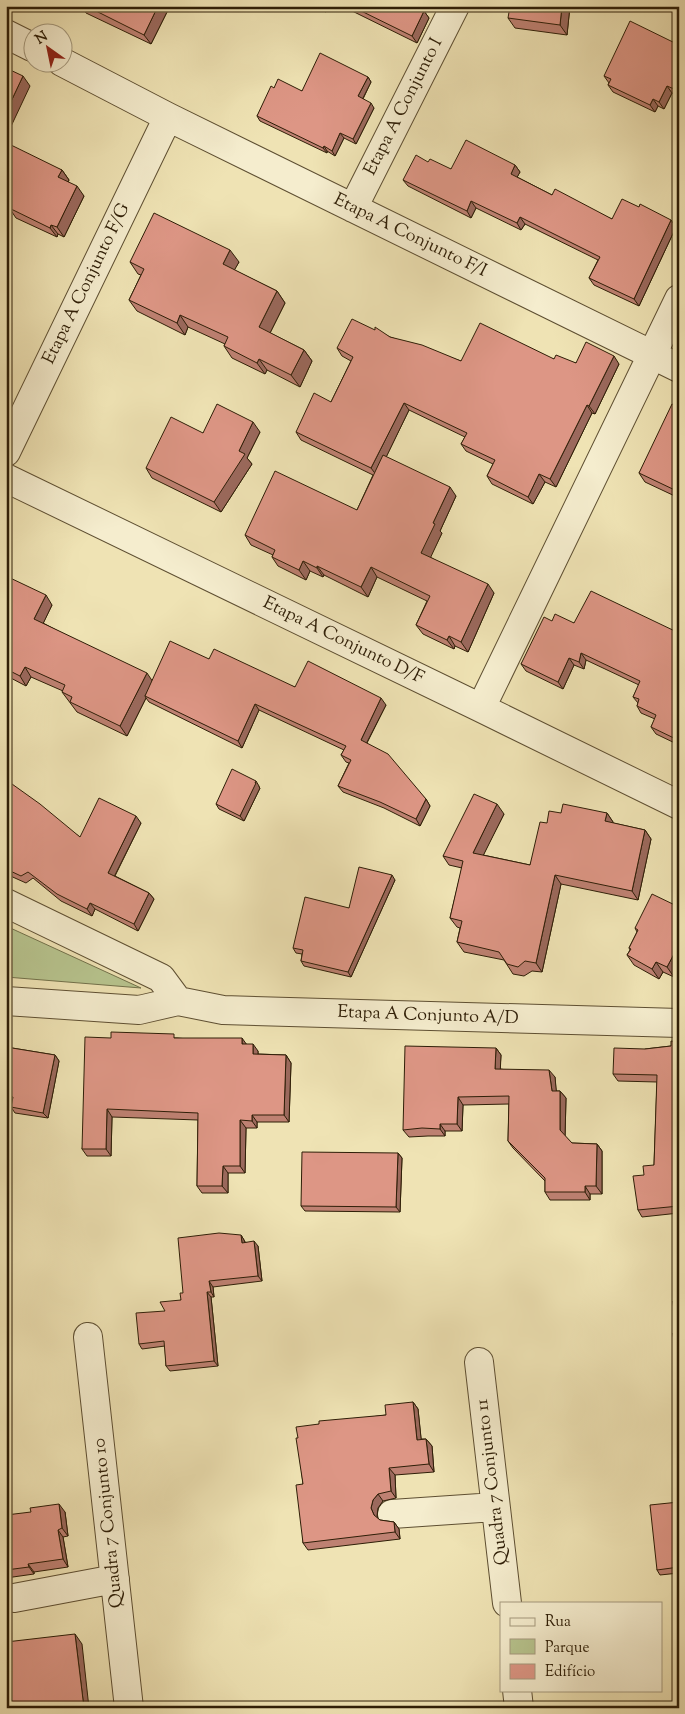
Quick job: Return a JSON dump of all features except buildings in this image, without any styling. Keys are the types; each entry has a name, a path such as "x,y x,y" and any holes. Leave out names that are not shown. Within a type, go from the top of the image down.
{"street":[{"name":"Etapa A Conjunto I","path":"352,208 455,6"},
{"path":"6,34 22,42"},
{"name":"Etapa A Conjunto F/I","path":"72,67 168,117 679,368"},
{"name":"Etapa A Conjunto F/G","path":"6,452 168,117"},
{"path":"482,708 679,300"},
{"name":"Etapa A Conjunto D/F","path":"6,478 679,805"},
{"path":"6,903 161,978 178,1001 139,1010 6,1001"},
{"name":"Etapa A Conjunto A/D","path":"178,1001 223,1010 679,1023"},
{"name":"Quadra 7 Conjunto 10","path":"88,1337 129,1708"},
{"name":"Quadra 7 Conjunto 11","path":"479,1362 507,1602"},
{"path":"392,1514 495,1507"},
{"path":"14,1598 115,1579"},
{"path":"517,1692 520,1708"}],"green space":[{"path":"6,926 141,988 6,977"}]}
